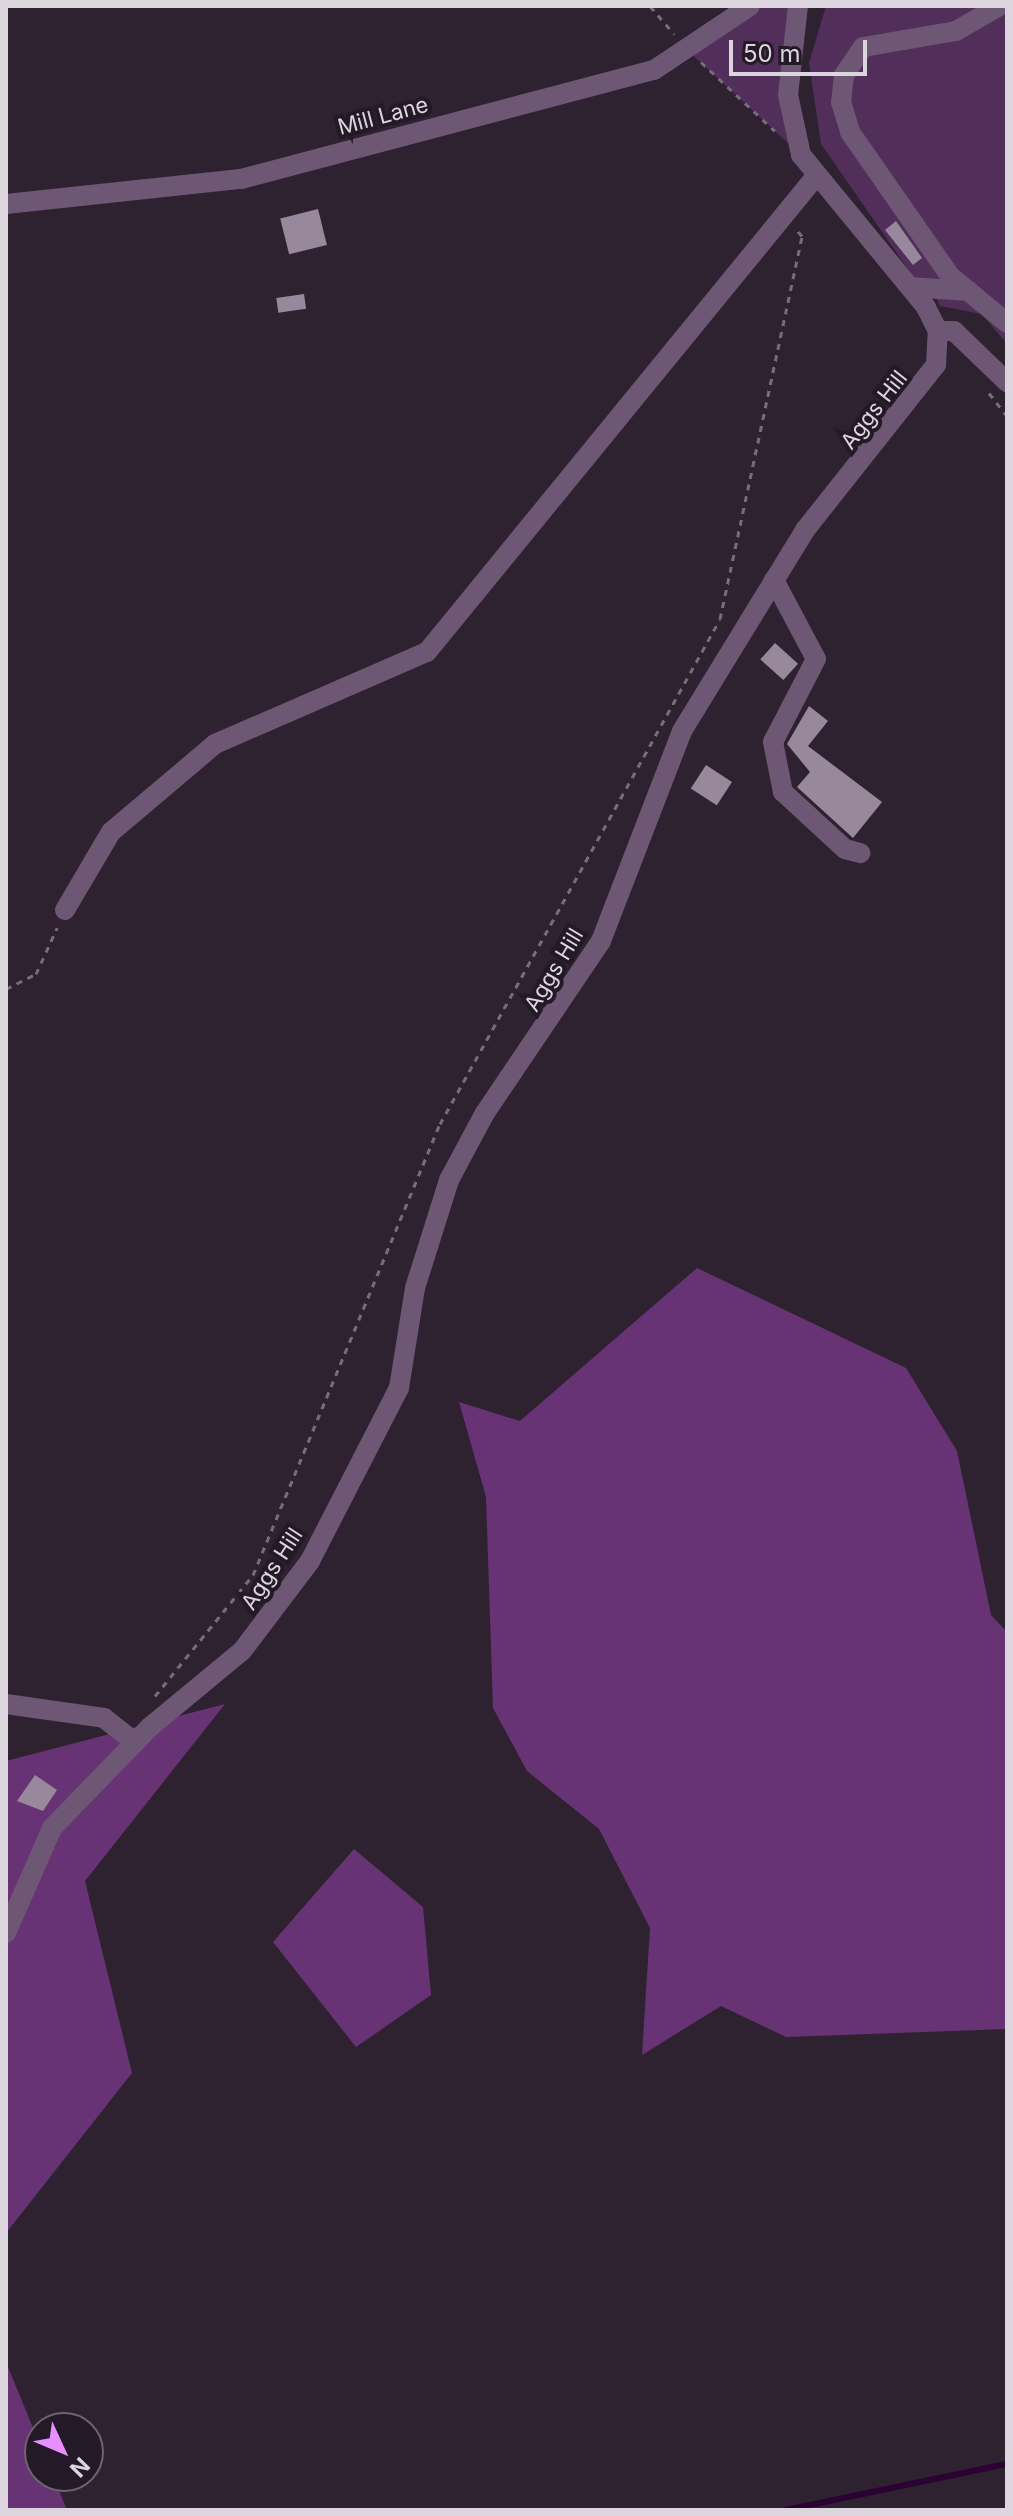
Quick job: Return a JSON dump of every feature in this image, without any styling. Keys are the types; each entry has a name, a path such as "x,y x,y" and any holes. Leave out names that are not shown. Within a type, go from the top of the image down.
{"street":[{"name":"Mill Lane","path":"6,204 241,179 654,70 750,6"},
{"path":"798,6 790,120 816,176 946,331 1007,382"},
{"path":"999,6 956,31 863,47 843,89 850,132 950,276 1007,323"},
{"path":"65,910 111,832 215,744 427,652 816,176"},
{"path":"910,287 969,291"},
{"name":"Aggs Hill","path":"6,1933 52,1828 142,1735 242,1651 310,1561 399,1388 415,1288 449,1180 485,1113 586,970 682,731 805,530 932,374 946,331"},
{"path":"774,580 816,659 773,742 783,792 845,849 860,853"},
{"path":"6,1704 104,1718 142,1735"}],"path":[{"path":"650,6 686,49 778,134"},
{"path":"142,1735 144,1710 253,1575 440,1124 720,619 802,236 784,216"},
{"path":"6,989 36,974 65,910"}],"shaded area":[{"path":"750,6 798,6 791,43 801,155 686,49"},
{"path":"826,6 1007,6 1007,344 982,314 940,306 932,289 917,282 821,144 809,63"},
{"path":"697,1268 906,1368 957,1451 991,1615 1007,1632 1007,2029 786,2037 721,2006 642,2055 650,1928 599,1829 527,1771 493,1708 486,1497 459,1402 520,1421"},
{"path":"225,1704 85,1881 132,2073 6,2233 6,1761"},
{"path":"354,1849 423,1907 431,1995 356,2047 273,1942"},
{"path":"6,2362 26,2412 24,2412 24,2492 60,2492 67,2510 6,2510"}],"building":[{"path":"318,209 327,245 289,254 280,218"},
{"path":"896,221 922,258 913,265 885,230"},
{"path":"304,294 306,309 278,313 276,298"},
{"path":"775,643 798,664 783,680 760,659"},
{"path":"809,706 828,721 808,746 882,802 853,838 797,787 810,772 787,744"},
{"path":"706,765 732,782 717,805 691,788"},
{"path":"35,1775 57,1790 43,1811 17,1801"}],"waterway":[{"path":"786,2510 1007,2464"}]}
